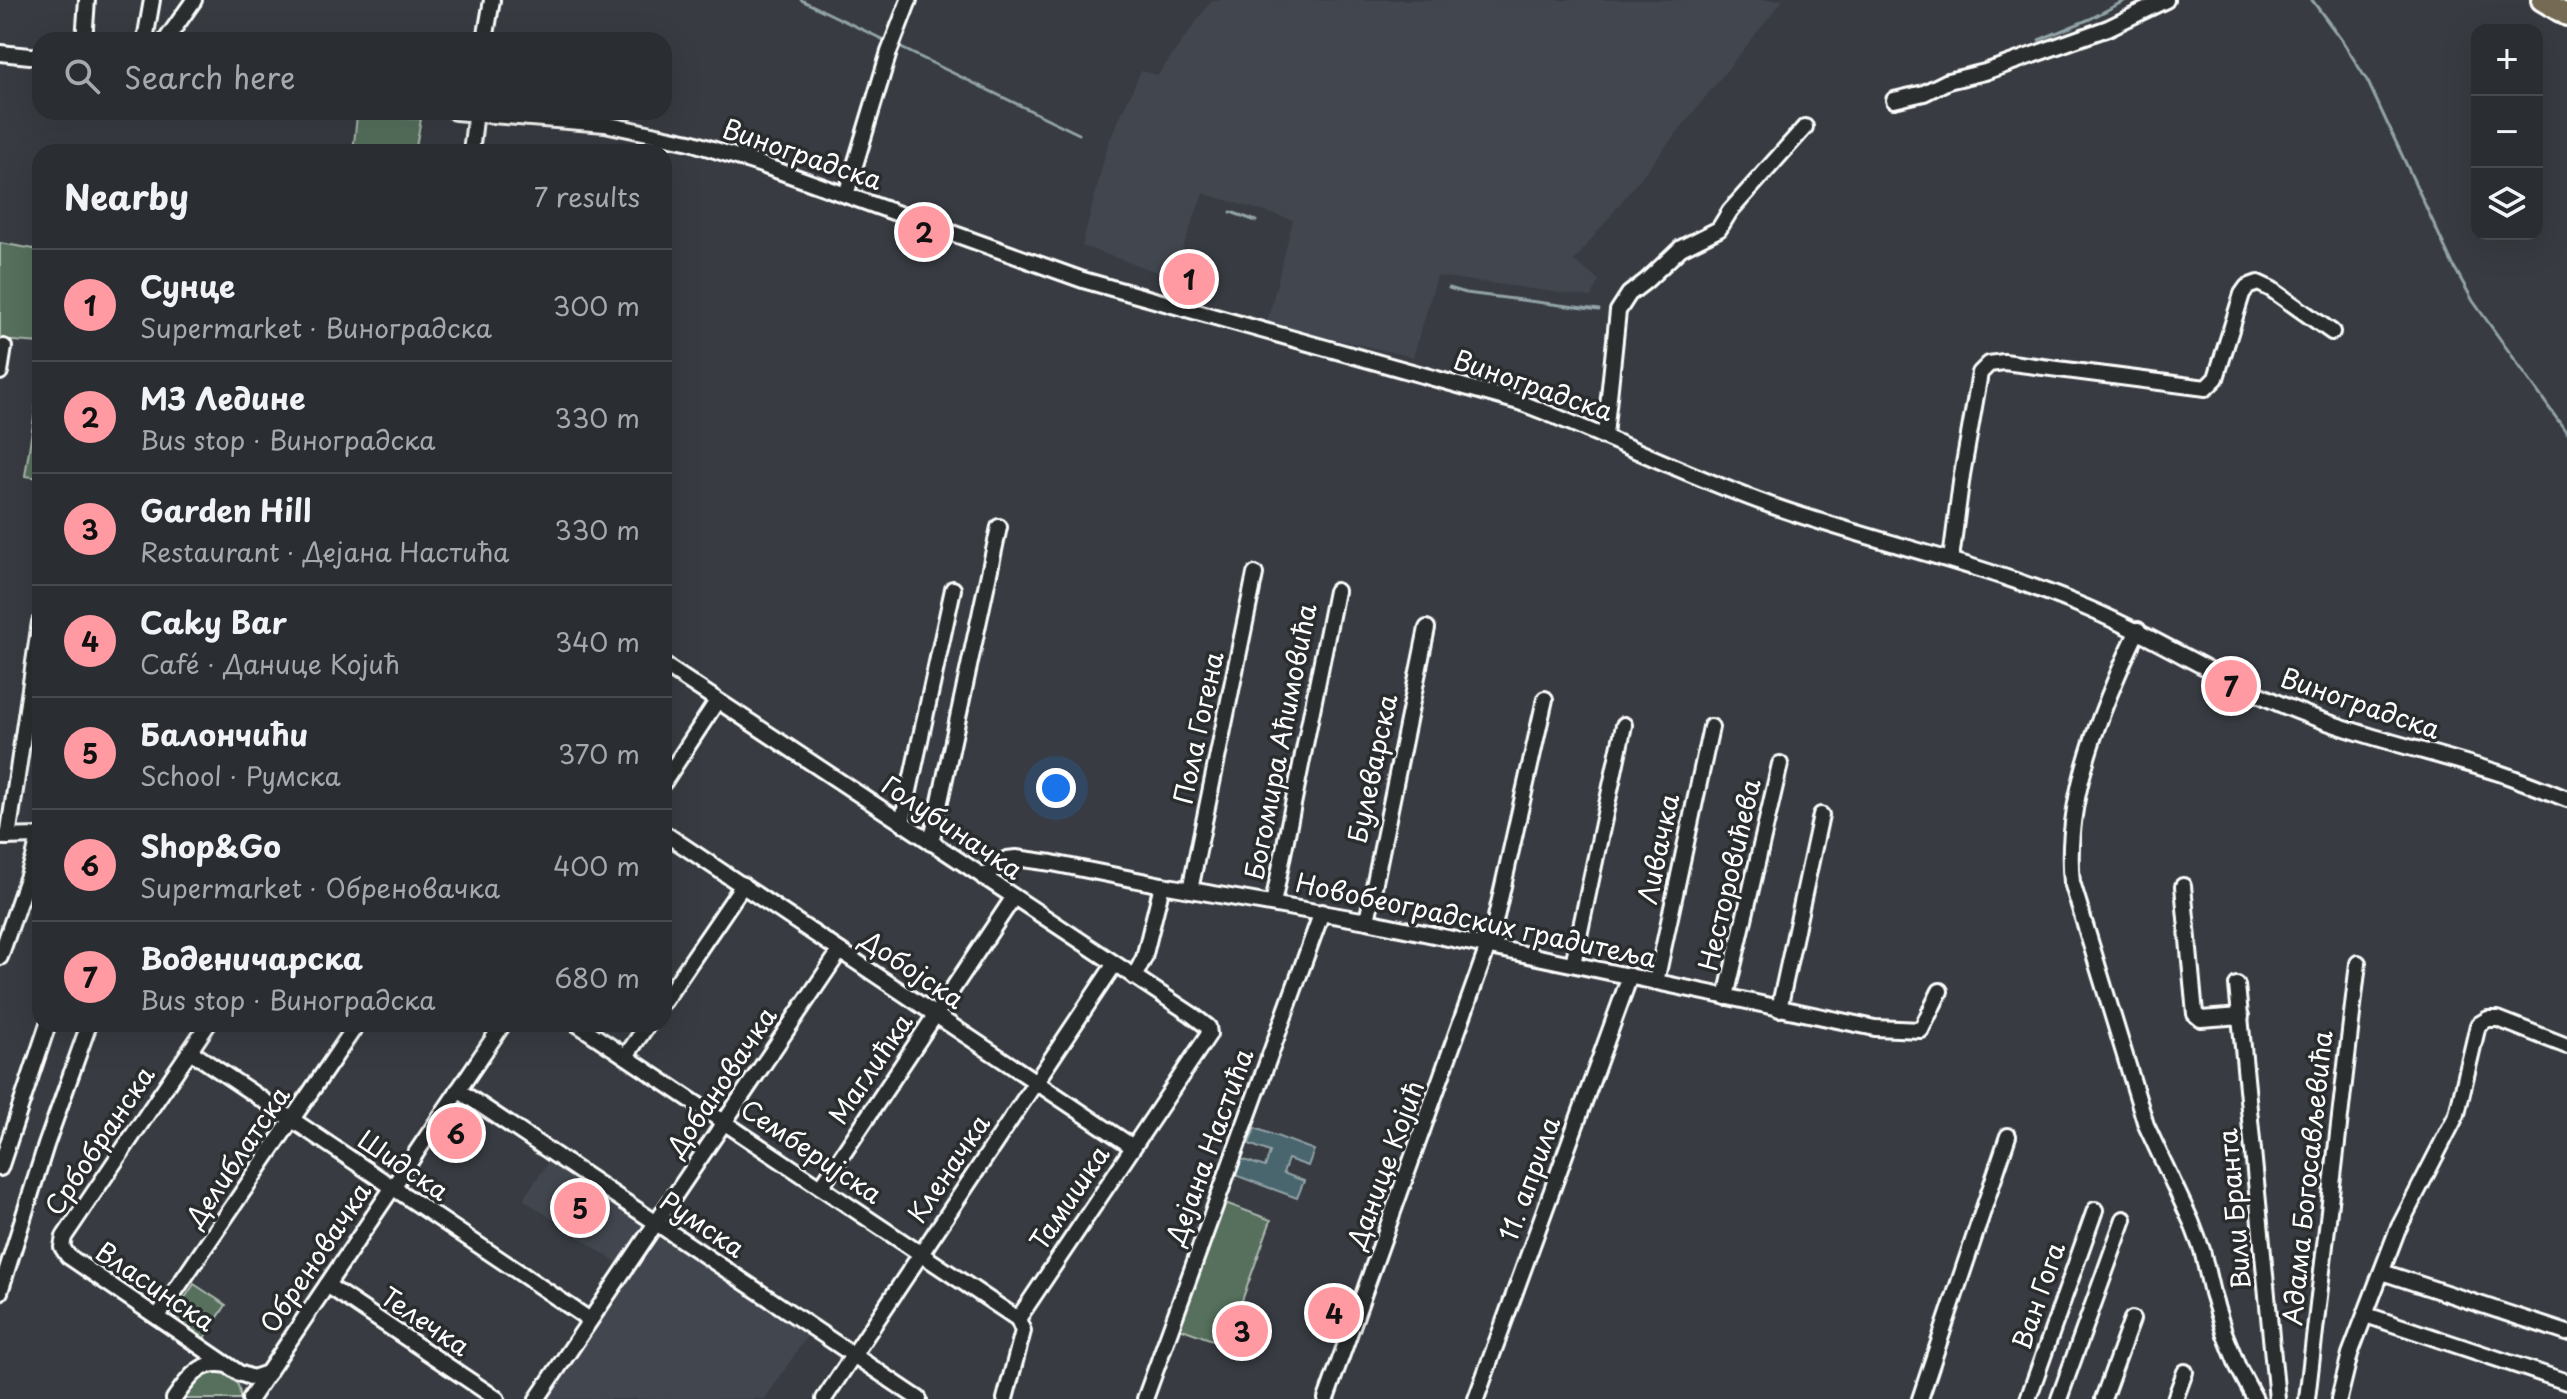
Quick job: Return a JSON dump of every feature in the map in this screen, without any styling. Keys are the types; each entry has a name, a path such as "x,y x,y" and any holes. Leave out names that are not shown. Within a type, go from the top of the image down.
{"highway":[{"path":"2542,0 2567,15"}],"street":[{"path":"85,32 87,0"},
{"path":"146,32 152,0"},
{"path":"172,32 194,0"},
{"path":"486,32 492,0"},
{"path":"846,195 909,0"},
{"path":"1894,100 1924,93 1948,81 1985,72 2108,28 2166,0"},
{"path":"0,53 32,56"},
{"path":"472,144 475,120"},
{"name":"Виноградска","path":"558,120 640,130 715,150 1083,280 1519,402 1771,505 1951,559 2061,597 2138,630 2300,712 2395,744 2498,773 2567,799"},
{"path":"1605,435 1618,311 1629,294 1681,248 1719,229 1730,211 1805,127"},
{"path":"1951,559 1980,373 1989,364 2004,362 2206,388 2216,378 2242,294 2247,287 2258,283 2332,332"},
{"path":"0,372 4,347"},
{"path":"931,843 999,527"},
{"name":"Пола Гогена","path":"1190,890 1255,574"},
{"path":"902,823 953,589"},
{"name":"Богомира Аћимовића","path":"1273,904 1336,591"},
{"name":"Булеварска","path":"1367,921 1427,628"},
{"path":"2138,630 2104,712 2081,784 2071,849 2072,882 2146,1125 2191,1221 2227,1341 2255,1399"},
{"path":"32,670 4,837 32,836"},
{"name":"Голубиначка","path":"672,670 1198,1018 1208,1027 1209,1034"},
{"name":"Данице Којић","path":"1326,1399 1496,923 1545,699"},
{"path":"672,770 717,701"},
{"path":"1573,964 1624,725"},
{"name":"Ливачка","path":"1656,982 1711,727"},
{"name":"Несторовићева","path":"1726,997 1780,764"},
{"path":"1779,1009 1821,815"},
{"name":"Добојска","path":"672,838 1133,1147"},
{"name":"Новобеоградских градитеља","path":"984,878 998,864 1016,858 1322,912 1875,1028 1921,1030 1940,991"},
{"path":"0,957 32,864"},
{"path":"672,989 743,885"},
{"path":"1134,977 1144,958 1162,885"},
{"path":"2183,886 2196,1017 2241,1016"},
{"name":"Маглићка","path":"821,1187 1013,898"},
{"name":"Дејана Настића","path":"1145,1399 1322,912"},
{"name":"Добановачка","path":"537,1399 840,951"},
{"name":"Адама Богосављевића","path":"2307,1399 2358,963"},
{"name":"Кленачка","path":"824,1399 1114,965"},
{"name":"11. априла","path":"1476,1399 1630,976"},
{"name":"Вили Бранта","path":"2237,985 2277,1399"},
{"path":"2339,1399 2350,1354 2403,1216 2457,1114 2476,1028 2488,1019 2498,1019 2567,1046"},
{"path":"0,1168 45,1032"},
{"path":"0,1292 46,1145 86,1032"},
{"name":"Србобранска","path":"62,1247 64,1237 203,1032"},
{"name":"Делиблатска","path":"158,1316 352,1032"},
{"name":"Обреновачка","path":"250,1399 498,1032"},
{"name":"Семберијска","path":"589,1032 1018,1319"},
{"path":"626,1056 642,1032"},
{"name":"Тамишка","path":"1018,1319 1209,1034"},
{"name":"Шидска","path":"190,1051 590,1320"},
{"name":"Румска","path":"458,1090 919,1399"},
{"path":"1920,1399 2008,1136"},
{"name":"Ван Гога","path":"2028,1399 2095,1210"},
{"path":"2059,1399 2124,1219"},
{"name":"Власинска","path":"62,1247 68,1256 234,1369"},
{"path":"2382,1272 2567,1333"},
{"name":"Телечка","path":"327,1285 497,1399"},
{"path":"2366,1315 2567,1382"},
{"path":"1005,1399 1022,1336 1018,1319"},
{"path":"2103,1399 2132,1319"},
{"path":"174,1399 192,1374 197,1355 187,1337"},
{"path":"192,1374 207,1365 219,1363 253,1378 268,1373"},
{"name":"Обреновачка","path":"234,1369 247,1387 250,1399"},
{"path":"2175,1399 2185,1372"}],"shaded area":[{"path":"1212,0 1783,0 1574,261 1599,280 1591,297 1437,276 1413,357 1267,323 1293,220 1203,193 1172,277 1082,246 1108,144 1141,71 1158,75"},
{"path":"551,1158 638,1216 642,1227 640,1234 620,1265 523,1199"},
{"path":"656,1233 807,1336 765,1399 544,1399"}],"green space":[{"path":"357,120 421,120 416,144 354,144"},
{"path":"0,243 32,249 32,342 0,340"},
{"path":"32,430 32,477 25,476"},
{"path":"1220,1201 1271,1220 1226,1345 1174,1326"},
{"path":"194,1284 226,1305 203,1340 171,1319"},
{"path":"213,1371 233,1378 239,1387 240,1399 184,1399 200,1377"}],"water":[{"path":"1255,1128 1314,1150 1308,1166 1288,1159 1283,1173 1304,1181 1297,1198 1235,1175 1241,1159 1265,1167 1270,1152 1249,1144"}],"waterway":[{"path":"801,0 888,42"},
{"path":"2039,40 2126,0"},
{"path":"2312,0 2368,82 2453,265 2473,301 2567,433"},
{"path":"895,45 1079,134"},
{"path":"1231,212 1256,221"},
{"path":"1449,288 1466,293 1599,310"}],"place":[{"name":"МЗ Ледине","path":"924,232"},
{"name":"Сунце","path":"1189,279"},
{"name":"Воденичарска","path":"2231,686"},
{"name":"Shop&Go","path":"456,1133"},
{"name":"Балончићи","path":"580,1208"},
{"name":"Caky Bar","path":"1334,1313"},
{"name":"Garden Hill","path":"1242,1331"}]}
